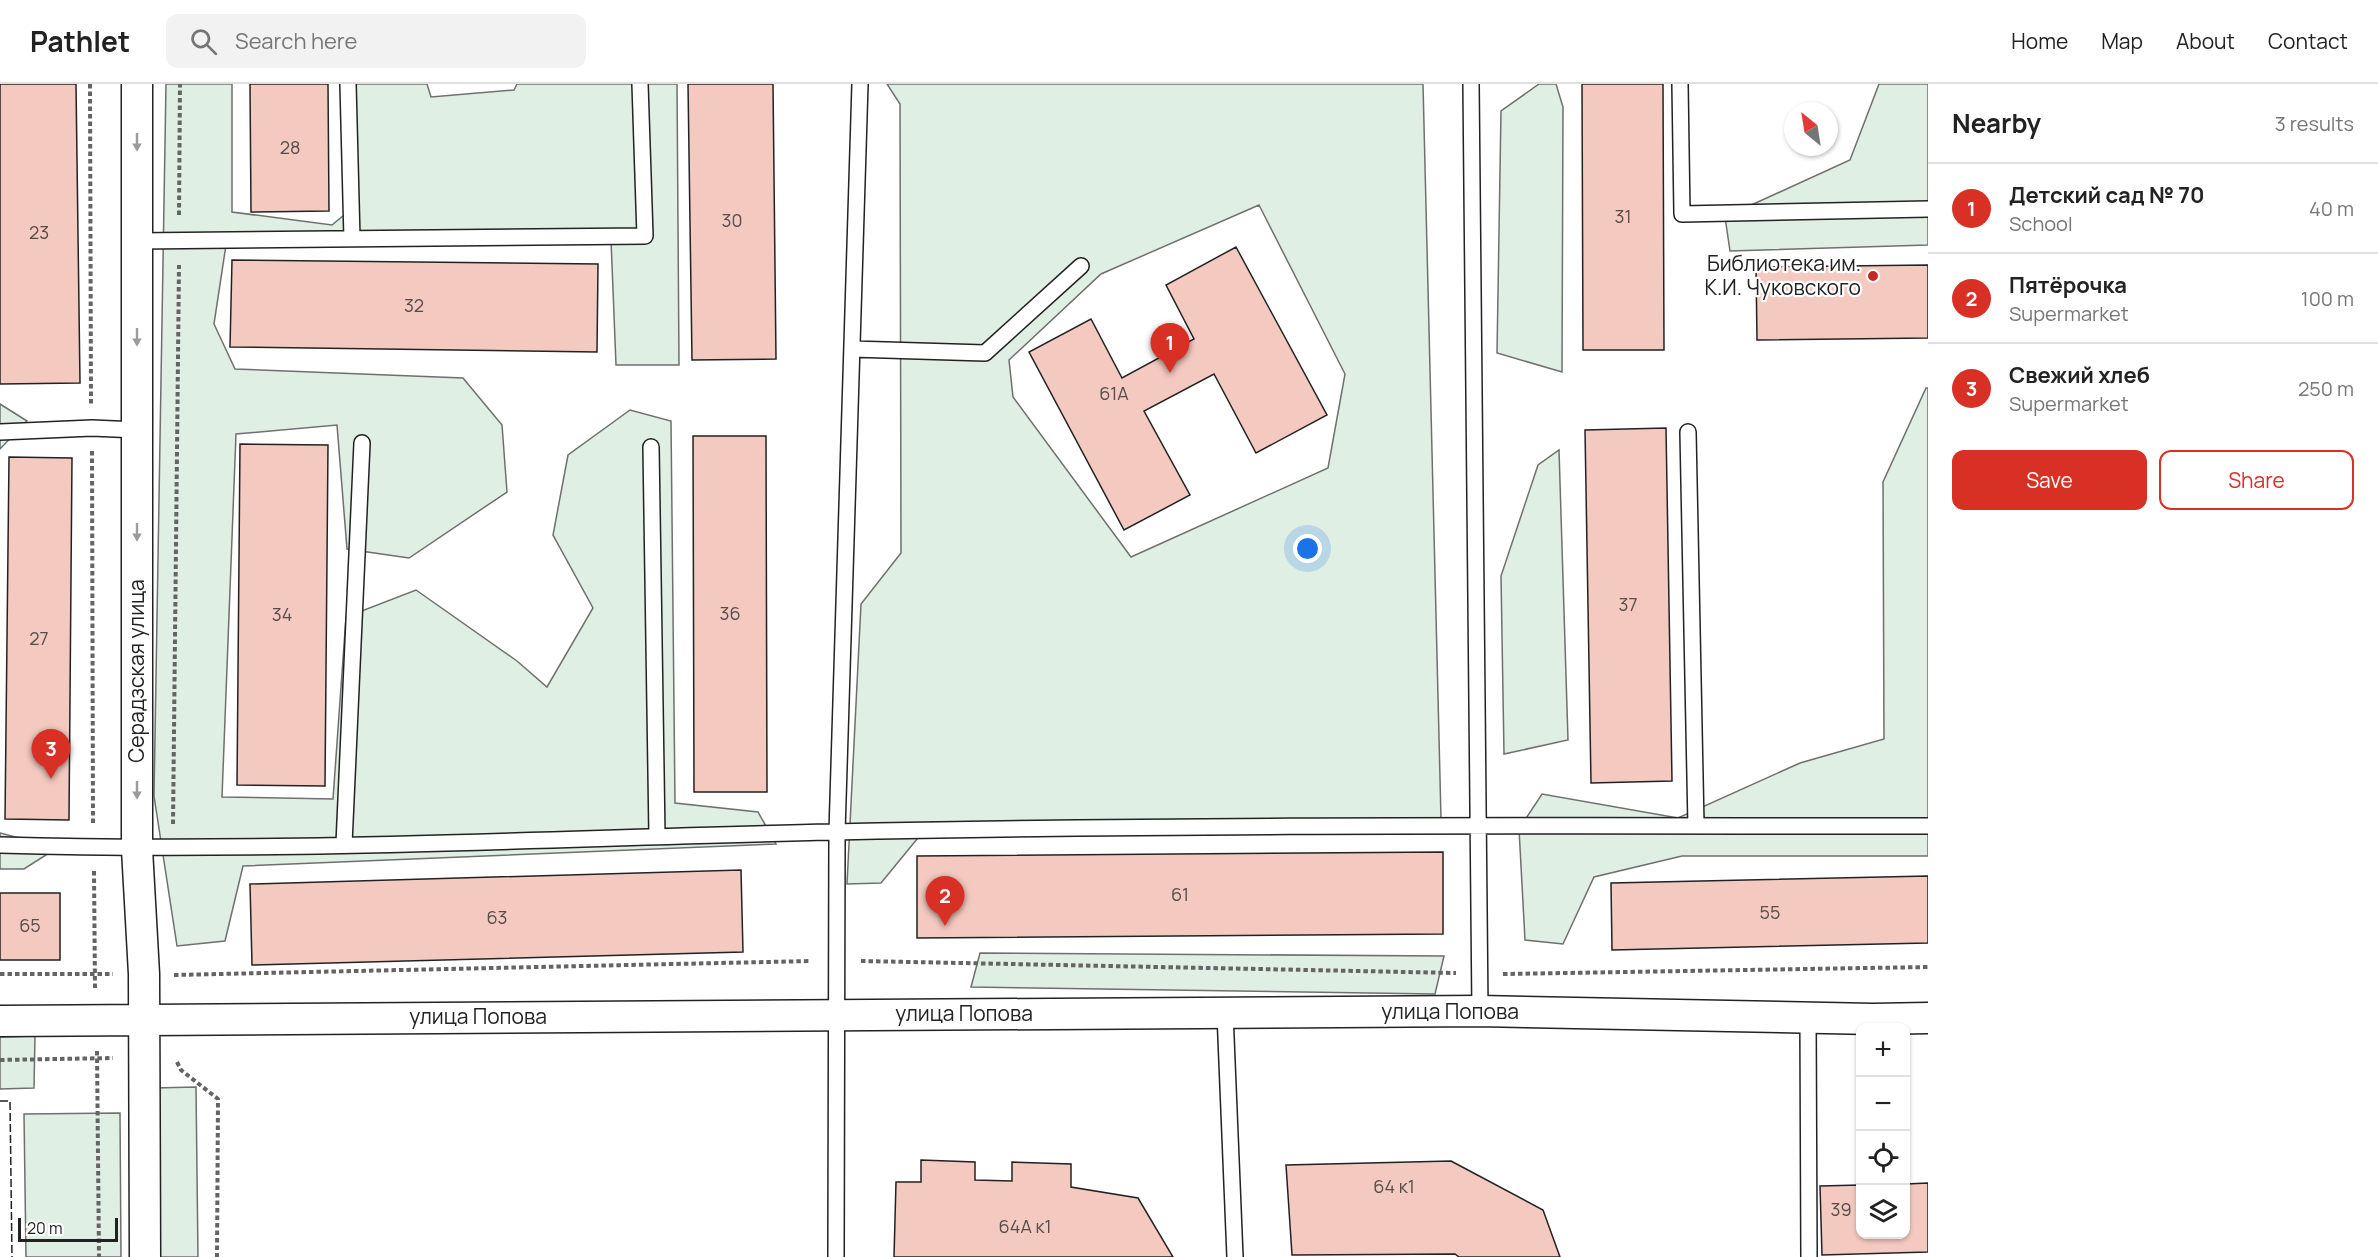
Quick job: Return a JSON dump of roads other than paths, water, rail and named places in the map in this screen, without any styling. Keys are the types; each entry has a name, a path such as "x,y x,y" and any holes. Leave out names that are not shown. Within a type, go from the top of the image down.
{"street":[{"name":"Серадзская улица","path":"137,84 137,849 144,974 145,1257"},
{"name":"улица Попова","path":"0,1021 175,1018 1480,1011 1928,1018"}],"lane":[{"path":"348,84 352,239"},
{"path":"137,241 645,236 640,84"},
{"path":"836,1257 837,832 860,84"},
{"path":"1471,84 1480,1011"},
{"path":"1680,84 1682,214 1928,210"},
{"path":"852,349 985,353 1081,266"},
{"path":"0,432 92,428 137,430"},
{"path":"1688,432 1696,826"},
{"path":"344,844 362,443"},
{"path":"651,447 657,836"},
{"path":"0,845 137,849 837,832 1478,825 1928,826"},
{"path":"1225,1013 1235,1257"},
{"path":"1808,1017 1809,1257"}],"place":[{"name":"Библиотека им. К.И. Чуковского","path":"1873,276"},
{"name":"Детский сад № 70","path":"1170,373"},
{"name":"Свежий хлеб","path":"51,779"},
{"name":"Пятёрочка","path":"945,926"}]}
